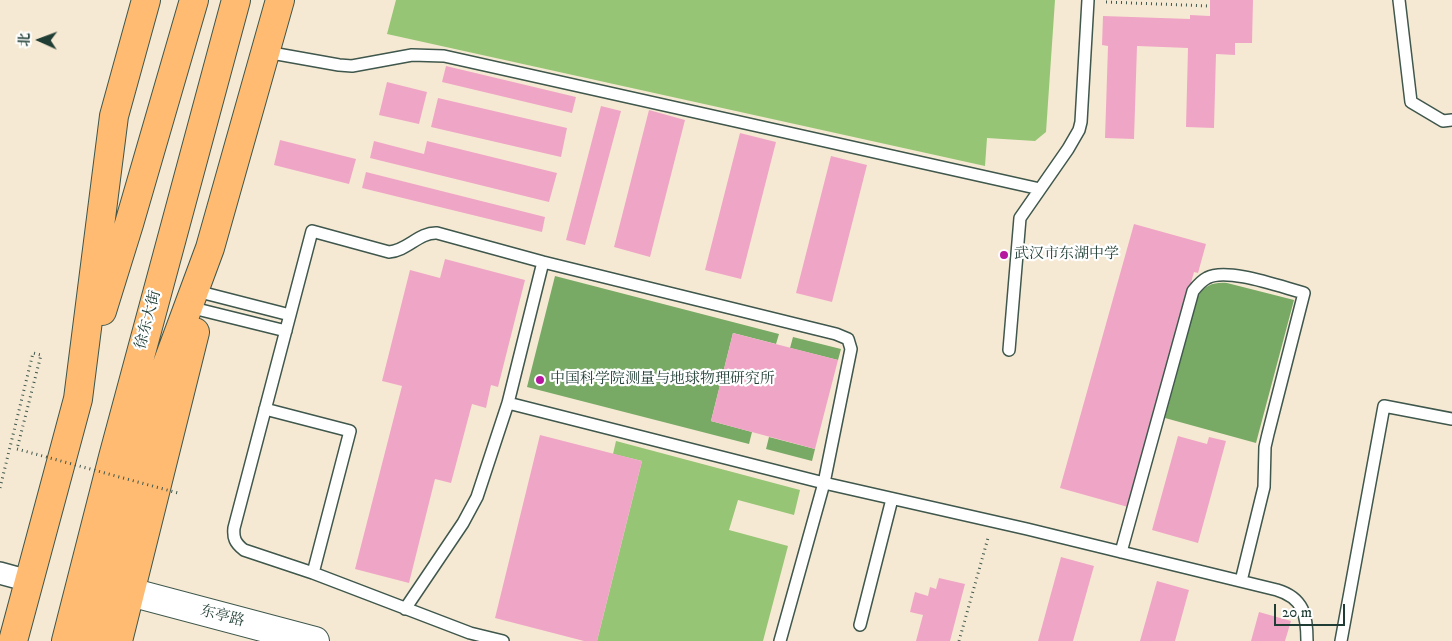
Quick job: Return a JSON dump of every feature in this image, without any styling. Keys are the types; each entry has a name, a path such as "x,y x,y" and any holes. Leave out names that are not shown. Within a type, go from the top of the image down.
{"highway":[{"path":"78,399 114,116 146,0"},
{"path":"14,641 100,316 129,224 194,0"},
{"name":"徐东大街","path":"66,641 113,457 236,0"},
{"path":"113,457 160,383 210,248 280,0"},
{"path":"118,641 120,584 160,383 182,197"},
{"path":"92,641 120,584 202,302 210,248"}],"street":[{"path":"0,573 29,581"},
{"name":"东亭路","path":"120,584 315,641"}],"lane":[{"path":"1399,0 1410,102 1444,121 1452,120"},
{"path":"1009,350 1019,226 1024,211 1068,149 1079,130 1082,113 1088,1"},
{"path":"266,52 352,66 412,55 444,56 1040,189"},
{"path":"503,641 470,633 313,572 244,550 233,537 312,231 389,252 400,250 430,233 437,233 542,262 836,334 848,339 850,349 824,484 780,641"},
{"path":"405,609 463,523 477,497 508,403 542,262"},
{"path":"1121,552 1193,291 1208,277 1218,274 1236,275 1304,293 1265,447 1264,487 1241,581"},
{"path":"202,302 290,315"},
{"path":"202,302 286,332"},
{"path":"508,403 824,484 1278,590 1294,597 1302,610 1305,619 1307,641"},
{"path":"1341,641 1384,406 1452,419"},
{"path":"265,409 350,431 313,572"},
{"path":"860,625 892,499"}],"path":[{"path":"1088,1 1164,2 1210,6"},
{"path":"0,488 32,353 41,355 17,449 178,493"},
{"path":"960,641 992,522"}],"green space":[{"path":"396,0 1055,0 1046,132 1035,141 987,138 985,166 387,34"},
{"path":"555,276 779,334 776,344 733,333 711,421 752,432 749,444 527,387"},
{"path":"1227,283 1294,300 1256,443 1165,418 1198,296 1210,285"},
{"path":"793,337 841,349 838,360 790,348"},
{"path":"769,437 815,449 812,461 766,449"},
{"path":"616,441 800,490 794,515 738,500 729,530 788,546 763,641 597,641 642,461 613,454"}],"building":[{"path":"1210,0 1253,0 1252,43 1235,43 1235,55 1216,54 1214,128 1186,127 1188,48 1137,46 1134,139 1105,138 1108,46 1102,45 1103,16 1190,19 1190,15 1210,16"},
{"path":"446,66 576,97 572,113 442,82"},
{"path":"387,82 427,92 419,124 379,115"},
{"path":"438,98 567,128 561,157 431,127"},
{"path":"601,106 621,111 585,245 566,240"},
{"path":"649,110 685,120 650,257 614,247"},
{"path":"740,133 776,142 741,279 705,270"},
{"path":"280,140 356,159 349,184 274,165"},
{"path":"374,141 424,154 427,141 557,173 549,202 370,158"},
{"path":"831,156 867,165 832,302 796,293"},
{"path":"366,172 545,217 542,232 362,188"},
{"path":"1134,224 1206,244 1198,273 1194,272 1128,507 1060,488"},
{"path":"445,259 525,280 498,387 491,385 486,408 472,404 451,483 435,479 409,583 355,569 402,386 382,381 410,270 440,278"},
{"path":"733,333 838,360 815,449 711,421"},
{"path":"540,435 642,461 597,641 584,641 495,618"},
{"path":"1178,436 1207,444 1209,437 1226,441 1198,543 1152,530"},
{"path":"1061,557 1094,566 1073,641 1038,641"},
{"path":"939,578 965,584 950,641 916,641 923,615 910,612 915,592 928,596 930,587 936,589"},
{"path":"1157,581 1189,590 1175,641 1140,641"},
{"path":"1259,612 1291,621 1285,641 1251,641"}],"place":[{"name":"武汉市东湖中学","path":"1004,255"},
{"name":"中国科学院测量与地球物理研究所","path":"540,380"}]}
